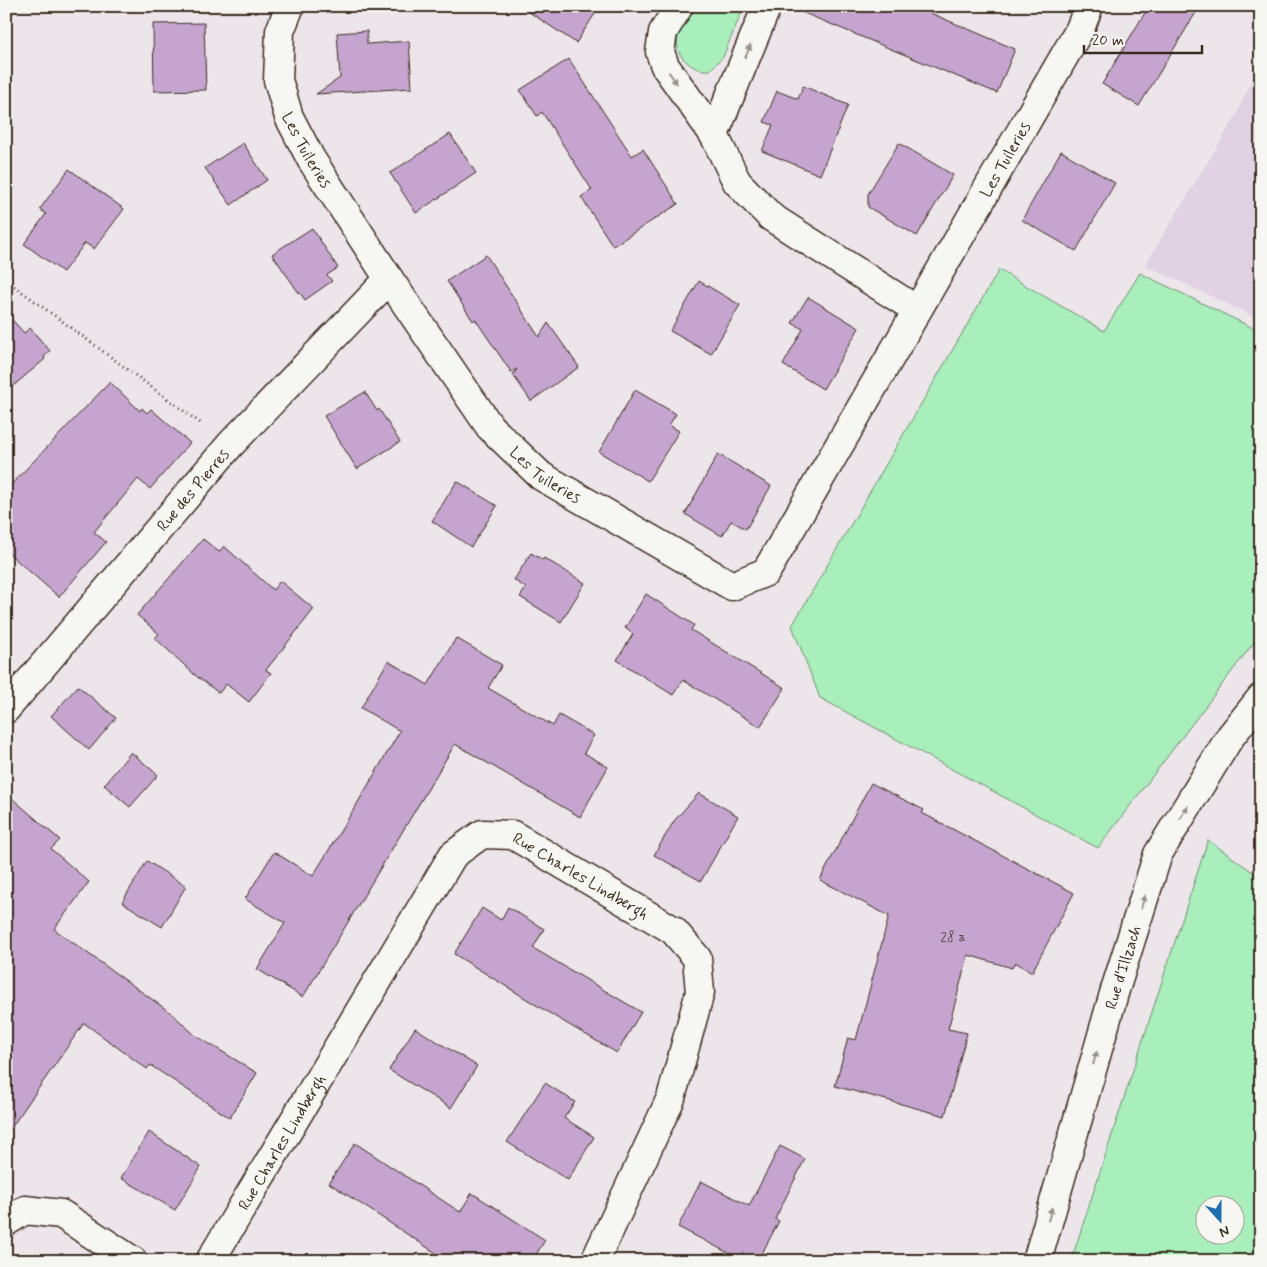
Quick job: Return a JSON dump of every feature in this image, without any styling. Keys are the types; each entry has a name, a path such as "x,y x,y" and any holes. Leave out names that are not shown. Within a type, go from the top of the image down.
{"street":[{"name":"Les Tuileries","path":"290,6 280,31 278,80 289,117 311,159 389,279 490,427 541,476 732,586 766,572 1080,29 1089,6"},
{"path":"679,6 663,32 660,52 665,66 714,136 737,182 771,218 917,310"},
{"path":"714,136 767,6"},
{"name":"Rue des Pierres","path":"6,709 230,445 389,279"},
{"name":"Rue d'Illzach","path":"1037,1261 1115,990 1158,854 1230,737 1261,698"},
{"name":"Rue Charles Lindbergh","path":"210,1261 454,855 482,834 512,835 674,930 697,958 700,992 671,1098 595,1261"},
{"path":"6,1222 25,1210 61,1214 134,1261"}],"path":[{"path":"6,280 230,445"}],"shaded area":[{"path":"1261,59 1261,320 1145,265 1237,114"}],"green space":[{"path":"694,6 744,6 723,57 710,70 701,70 690,65 681,56 678,49 677,42 681,27"},
{"path":"999,270 1104,331 1140,273 1261,332 1261,633 1098,848 820,698 792,626"},
{"path":"1208,840 1261,878 1261,1261 1071,1261"}],"building":[{"path":"520,6 600,6 576,43"},
{"path":"787,6 914,6 1015,49 997,93"},
{"path":"1149,6 1200,6 1139,106 1102,84"},
{"path":"204,23 206,90 154,91 153,24"},
{"path":"367,31 367,44 409,41 412,88 316,94 340,78 337,33"},
{"path":"569,59 632,156 643,149 678,204 613,246 581,197 592,190 542,112 537,116 520,90"},
{"path":"803,86 848,105 820,175 762,151 773,125 764,122 777,91 798,99"},
{"path":"450,134 476,173 416,213 390,173"},
{"path":"243,143 267,180 231,205 205,168"},
{"path":"899,143 953,175 917,236 868,207 868,194"},
{"path":"1061,151 1115,183 1076,251 1022,220"},
{"path":"69,169 124,209 94,249 85,243 63,272 24,244 46,214 40,209"},
{"path":"312,228 338,268 327,275 332,281 305,300 272,254"},
{"path":"486,255 539,337 548,323 579,367 531,401 513,375 517,369 511,372 475,319 473,321 447,281"},
{"path":"699,281 740,305 711,354 670,331"},
{"path":"808,297 859,328 823,389 783,365 803,329 792,323"},
{"path":"6,313 24,333 30,328 50,351 44,357 45,359 6,392"},
{"path":"110,382 140,411 142,408 147,413 151,409 190,443 150,489 138,479 94,532 106,542 59,597 6,551 6,490"},
{"path":"635,390 676,414 669,425 679,431 648,481 599,452"},
{"path":"365,392 377,411 379,409 400,442 357,469 324,416"},
{"path":"718,454 771,486 746,529 731,521 722,536 685,514"},
{"path":"457,481 497,506 471,547 432,521"},
{"path":"203,539 219,552 224,546 273,590 280,581 314,609 266,670 271,673 249,702 226,684 219,693 195,675 155,638 159,634 137,615"},
{"path":"531,553 543,560 544,558 585,583 561,622 520,597 526,588 514,580"},
{"path":"646,594 694,625 691,630 785,688 760,727 683,680 673,695 617,660 633,634 625,628"},
{"path":"456,638 502,665 488,688 553,726 559,715 594,735 584,753 608,767 580,817 455,744 303,997 257,969 285,923 245,899 274,852 313,876 357,804 400,731 361,708 388,661 428,685"},
{"path":"78,686 116,718 89,750 51,716"},
{"path":"131,752 158,775 130,807 104,785"},
{"path":"871,783 924,810 922,813 1074,893 1032,972 1015,962 1012,968 968,955 948,1029 967,1033 945,1116 835,1086 848,1038 856,1040 889,916 820,880"},
{"path":"6,793 60,840 51,849 89,882 54,929 171,1013 195,1035 257,1073 230,1118 150,1065 147,1069 84,1023 6,1135"},
{"path":"699,793 738,816 701,881 654,855 674,821"},
{"path":"147,861 186,886 162,927 122,902"},
{"path":"508,907 544,929 533,948 641,1012 617,1053 454,954 482,908 501,920"},
{"path":"415,1028 477,1066 451,1108 389,1070"},
{"path":"545,1083 575,1102 564,1118 594,1137 568,1180 507,1142"},
{"path":"149,1132 201,1167 175,1210 121,1178"},
{"path":"355,1143 460,1212 472,1193 545,1240 532,1261 448,1261 329,1183"},
{"path":"780,1146 805,1159 775,1219 779,1221 758,1261 744,1261 678,1227 701,1181 749,1206"}]}
